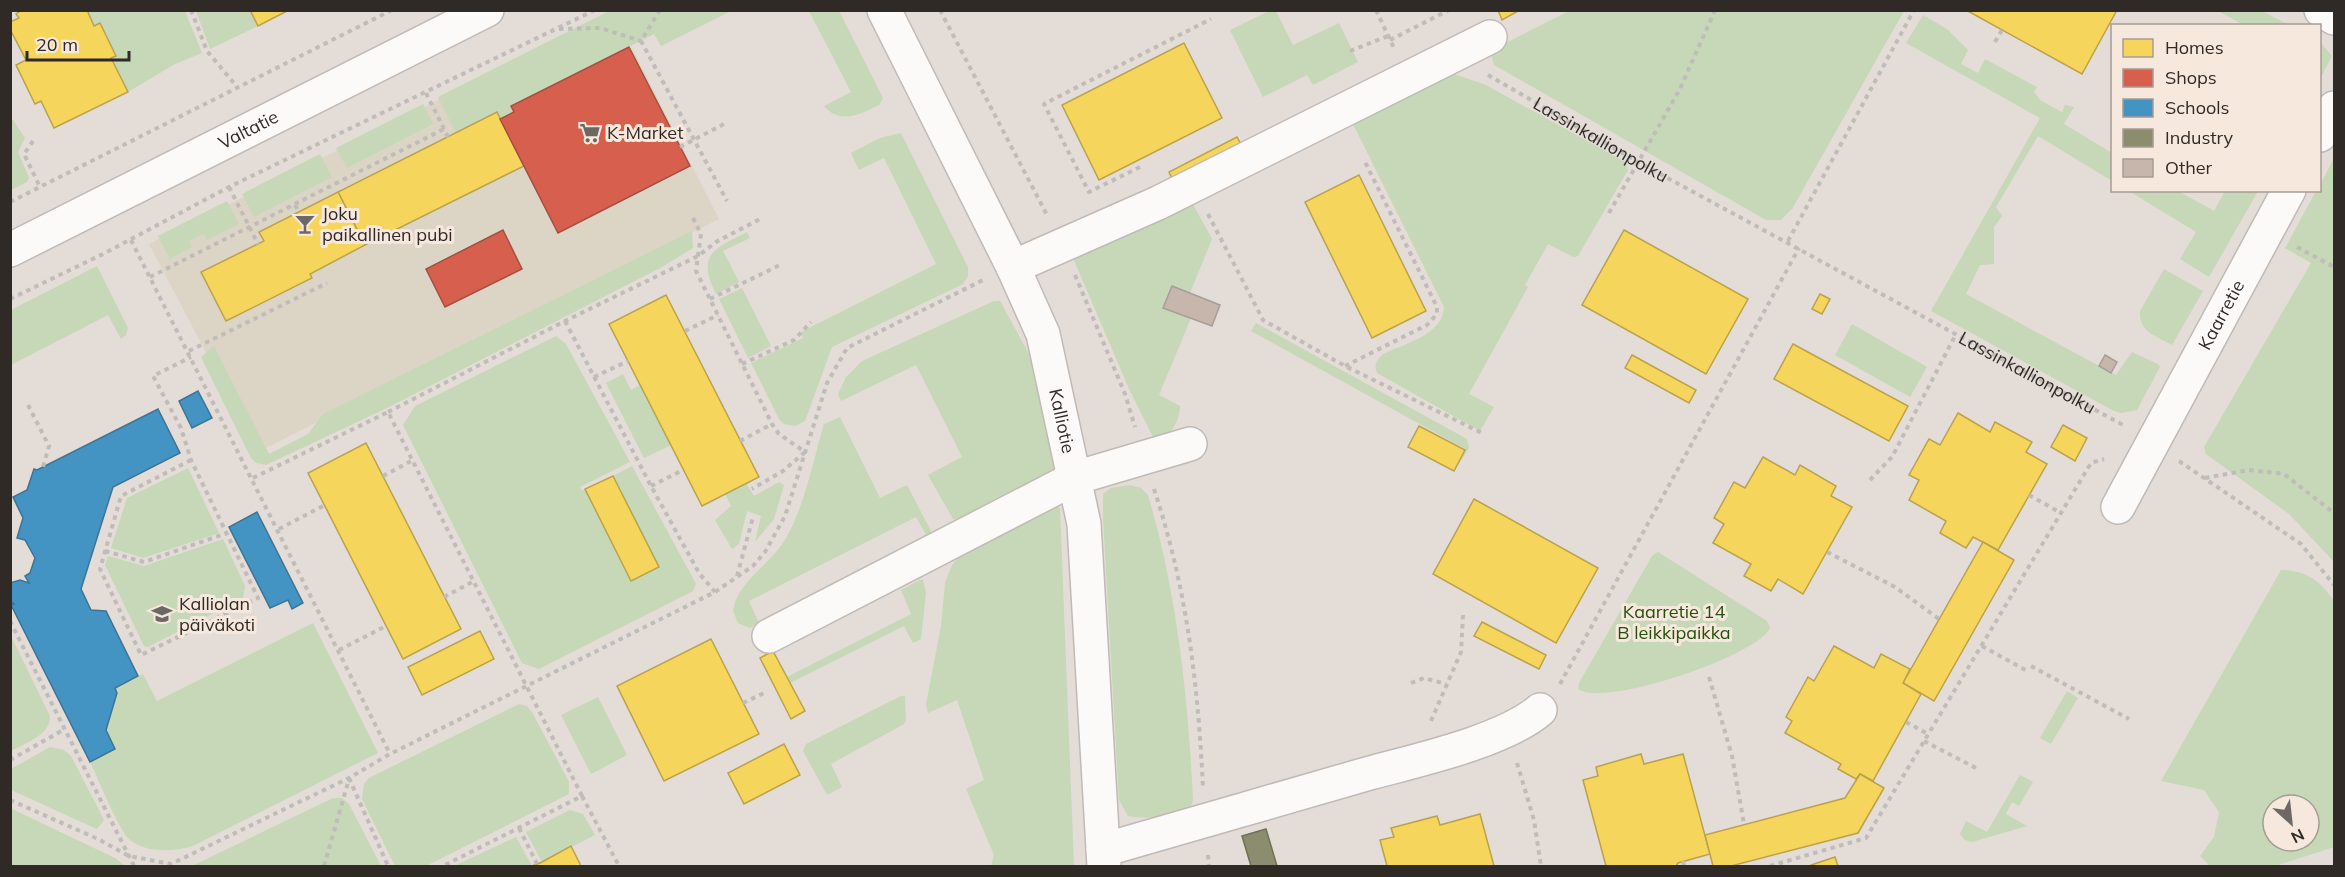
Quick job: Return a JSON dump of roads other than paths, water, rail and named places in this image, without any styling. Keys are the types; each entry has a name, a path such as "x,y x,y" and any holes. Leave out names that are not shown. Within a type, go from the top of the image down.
{"street":[{"name":"Valtatie","path":"10,250 487,10"},
{"name":"Kalliotie","path":"884,10 1013,267 1043,334 1084,524 1104,858"},
{"path":"2321,10 2334,18"},
{"path":"1013,267 1194,186 1490,37"},
{"path":"2321,131 2334,108"},
{"name":"Kaarretie","path":"2118,507 2142,436 2267,231 2288,192"},
{"path":"769,636 1075,478 1190,444"},
{"path":"1104,858 1205,821 1508,731 1524,724 1540,710"}],"place":[{"name":"K-Market","path":"590,133"},
{"name":"Joku paikallinen pubi","path":"305,224"},
{"name":"Kalliolan päiväkoti","path":"162,614"}],"park label":[{"name":"Kaarretie 14 B leikkipaikka","path":"1674,622"}]}
